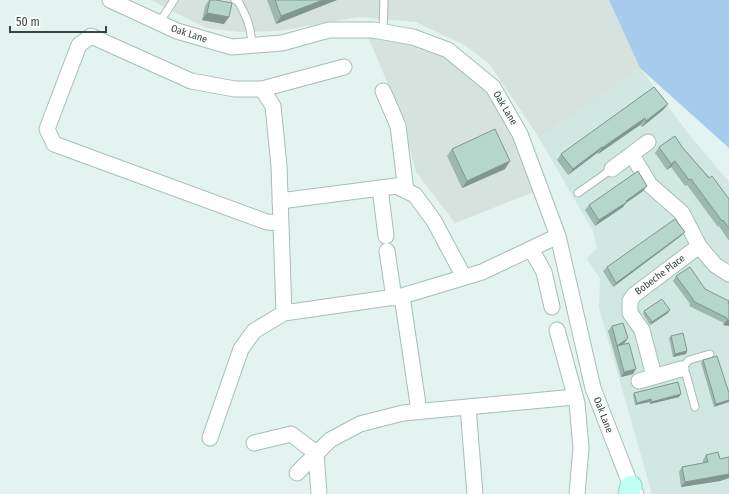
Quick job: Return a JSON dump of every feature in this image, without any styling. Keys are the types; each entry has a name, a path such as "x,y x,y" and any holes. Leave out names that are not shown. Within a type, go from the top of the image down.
{"street":[{"name":"Oak Lane","path":"110,0 177,31 232,47 282,43 329,30 373,30 413,37 448,50 493,87 520,134 558,236 593,388 632,491"},
{"path":"281,222 267,222 54,144 47,129 79,45 91,36 190,81 235,89 262,89 344,67"},
{"path":"262,89 273,106 279,166 284,313"},
{"path":"383,91 398,126 406,191"},
{"path":"612,169 632,156 648,142"},
{"path":"632,156 650,186 682,212 699,246 715,265 729,274"},
{"path":"280,202 396,186 415,195 434,221 464,277"},
{"path":"380,188 387,243 419,411"},
{"path":"210,438 241,349 254,331 284,313 398,297 482,272 558,236"},
{"name":"Bobeche Place","path":"654,376 642,330 630,313 630,301 634,295 699,246"},
{"path":"531,248 544,272 552,307"},
{"path":"558,330 575,397 581,448 577,494"},
{"path":"639,381 681,369"},
{"path":"297,473 330,440 360,424 403,413 575,397"},
{"path":"468,406 475,494"},
{"path":"254,443 291,434 316,453 319,494"}],"lane":[{"path":"159,23 174,0"},
{"path":"235,0 238,1 247,16 252,36 252,45"},
{"path":"383,32 384,0"},
{"path":"578,193 612,169"},
{"path":"695,407 686,374 681,369 689,360 710,354"}],"shaded area":[{"path":"151,0 609,0 640,68 539,138 489,64 466,46 416,22 358,17 279,31 240,32 206,28"},
{"path":"609,0 729,0 729,148 640,68"},
{"path":"365,30 413,37 493,87 541,189 455,223 416,172 400,112"},
{"path":"640,68 687,132 729,182 729,494 652,494 599,308 600,278 587,259 597,248 593,231 539,138"}],"building":[{"path":"210,0 232,3 229,17 207,13"},
{"path":"275,0 323,0 281,16"},
{"path":"654,87 668,104 646,121 645,118 602,147 573,169 561,154"},
{"path":"495,129 510,161 467,181 452,149"},
{"path":"675,136 682,147 709,178 712,176 729,199 729,228 723,220 722,221 691,179 689,180 675,161 671,164 659,147"},
{"path":"638,171 647,186 626,201 627,202 599,220 589,205"},
{"path":"675,219 685,232 616,283 607,267"},
{"path":"690,267 705,289 729,301 729,320 693,301 676,276"},
{"path":"662,299 670,310 652,322 644,311"},
{"path":"623,323 628,338 617,346 612,326"},
{"path":"683,333 687,351 675,354 671,336"},
{"path":"629,343 636,369 624,372 617,346"},
{"path":"717,356 729,393 729,400 716,404 703,360"},
{"path":"678,382 681,394 651,402 651,399 637,403 634,393"},
{"path":"718,452 720,459 729,457 729,474 685,482 682,467 708,462 706,455"}]}
